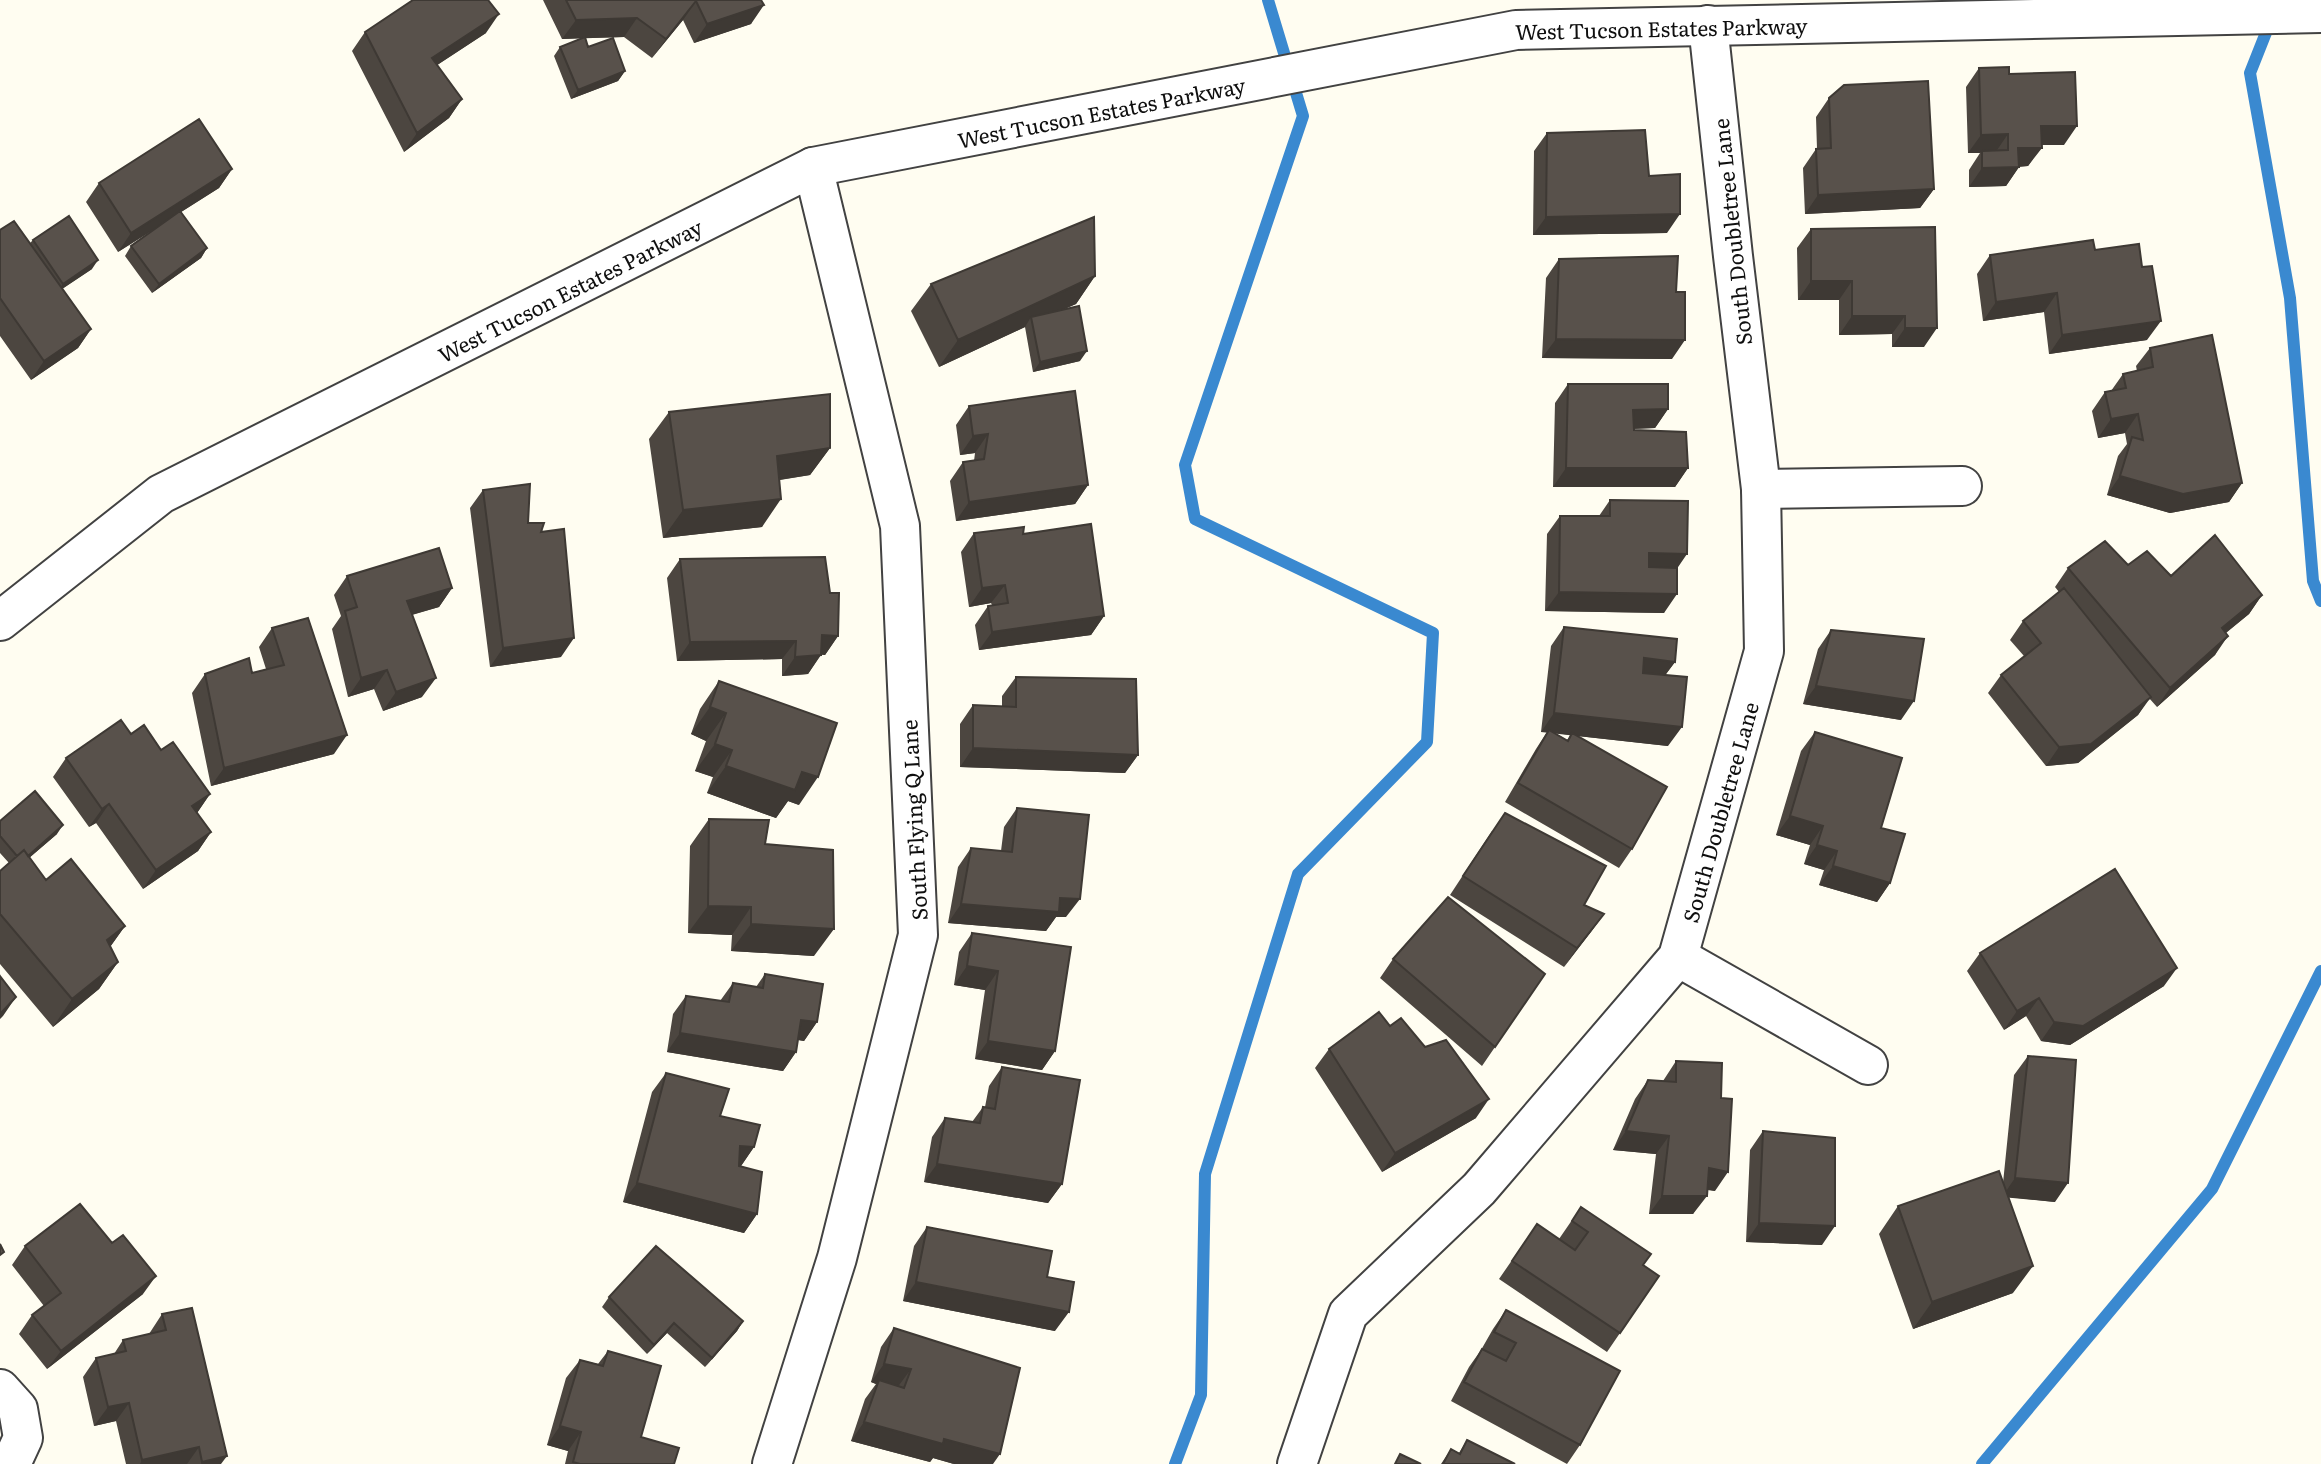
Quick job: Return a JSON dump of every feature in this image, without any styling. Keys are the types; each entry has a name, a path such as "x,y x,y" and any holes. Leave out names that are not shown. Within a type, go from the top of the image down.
{"street":[{"name":"West Tucson Estates Parkway","path":"0,621 161,494 813,167 1516,30 2321,13"},
{"name":"South Doubletree Lane","path":"1297,1464 1348,1314 1479,1189 1678,957 1764,651 1761,489 1708,25"},
{"name":"South Flying Q Lane","path":"772,1464 837,1258 918,935 900,526 813,167"},
{"path":"1761,489 1962,486"},
{"path":"1678,957 1868,1065"},
{"path":"0,1389 18,1409 23,1438 11,1464"}],"building":[{"path":"413,0 488,0 499,14 432,58 462,99 417,133 365,32"},
{"path":"566,0 761,0 764,5 707,24 696,1 666,39 637,18 576,20"},
{"path":"585,37 588,47 613,38 625,71 578,90 560,47"},
{"path":"2009,67 2009,74 2075,72 2077,126 2041,126 2042,148 2018,148 2019,167 1982,168 1982,151 2008,150 2008,134 1981,135 1979,68"},
{"path":"1928,81 1934,189 1818,195 1816,149 1831,148 1829,98 1844,85"},
{"path":"199,119 232,169 131,233 99,183"},
{"path":"1645,130 1649,176 1680,174 1680,214 1546,217 1547,133"},
{"path":"180,211 207,248 159,284 131,246"},
{"path":"69,216 98,260 63,284 33,240"},
{"path":"1094,217 1095,276 958,340 931,284"},
{"path":"14,221 91,329 44,361 0,298 0,230"},
{"path":"1935,227 1937,328 1905,328 1905,316 1852,316 1852,281 1811,281 1811,229"},
{"path":"2093,240 2095,250 2139,244 2142,267 2152,266 2161,321 2062,335 2057,293 1996,302 1990,255"},
{"path":"1678,256 1676,292 1685,292 1685,340 1556,339 1559,259"},
{"path":"1079,306 1087,351 1040,362 1031,317"},
{"path":"2212,335 2242,483 2183,494 2120,476 2132,437 2143,440 2138,414 2111,419 2105,392 2126,388 2123,374 2153,367 2150,348"},
{"path":"1568,384 1668,384 1668,409 1633,410 1634,430 1686,432 1688,468 1566,468"},
{"path":"1075,391 1088,485 969,502 963,462 984,459 988,434 973,436 969,406"},
{"path":"830,394 830,448 777,456 781,499 683,510 669,412"},
{"path":"530,484 528,523 544,523 541,532 564,529 574,638 503,648 483,490"},
{"path":"1610,500 1688,501 1687,554 1649,553 1649,567 1677,568 1677,594 1559,592 1560,516 1610,516"},
{"path":"1091,524 1104,616 992,632 988,606 1008,603 1005,585 982,588 974,533 1024,527 1023,534"},
{"path":"2215,535 2262,595 2222,628 2228,636 2170,688 2068,568 2105,541 2128,565 2147,551 2171,576"},
{"path":"439,548 452,588 407,601 436,678 396,692 387,670 361,678 345,611 357,607 347,576"},
{"path":"825,557 830,593 839,593 838,636 822,635 821,655 795,657 796,641 690,642 680,559"},
{"path":"2064,588 2151,697 2091,744 2059,747 2001,675 2041,643 2023,621"},
{"path":"308,618 347,735 224,768 205,674 249,658 252,673 284,665 272,628"},
{"path":"1564,627 1677,639 1675,662 1644,658 1643,673 1687,677 1682,727 1554,713"},
{"path":"1831,630 1924,639 1914,701 1816,686"},
{"path":"1016,677 1136,679 1138,755 973,748 973,705 1016,707"},
{"path":"719,681 837,723 818,777 802,772 795,790 726,766 732,750 715,744 726,713 710,707"},
{"path":"121,720 131,734 144,725 161,750 173,742 210,794 192,806 211,832 156,870 109,804 102,809 66,758"},
{"path":"1549,730 1568,741 1572,733 1667,787 1632,849 1518,783"},
{"path":"1815,732 1902,758 1881,828 1905,834 1890,883 1833,866 1837,851 1817,845 1823,826 1790,816"},
{"path":"35,791 63,825 28,856 24,850 17,856 0,836 0,821"},
{"path":"1017,808 1089,815 1080,899 1060,898 1059,912 961,904 971,848 1012,852"},
{"path":"1505,813 1606,866 1584,905 1604,914 1577,948 1463,876"},
{"path":"709,819 769,820 765,844 833,850 834,929 751,924 751,907 708,906"},
{"path":"24,850 46,880 71,859 125,926 107,940 118,962 72,999 0,914 0,871"},
{"path":"2115,869 2177,968 2083,1026 2054,1022 2039,998 2017,1011 1980,953"},
{"path":"1448,897 1545,974 1495,1047 1393,959"},
{"path":"972,933 1071,947 1055,1051 988,1041 998,971 967,966"},
{"path":"765,974 823,984 817,1022 801,1020 796,1052 680,1033 686,996 729,1002 733,983 763,988"},
{"path":"0,976 16,997 0,1014"},
{"path":"1379,1012 1390,1026 1401,1018 1425,1047 1446,1040 1489,1099 1395,1153 1329,1049"},
{"path":"2028,1056 2076,1060 2068,1183 2015,1178"},
{"path":"1676,1061 1722,1063 1721,1098 1732,1099 1728,1172 1709,1168 1707,1196 1662,1196 1669,1136 1626,1131 1648,1080 1676,1082"},
{"path":"1002,1067 1080,1080 1062,1184 937,1164 945,1118 980,1123 983,1107 995,1109"},
{"path":"666,1073 729,1089 720,1116 760,1125 754,1147 740,1146 739,1166 762,1172 757,1214 637,1183"},
{"path":"1763,1131 1835,1138 1835,1226 1759,1223"},
{"path":"1999,1171 2033,1266 1932,1302 1898,1206"},
{"path":"80,1204 112,1243 123,1235 156,1276 61,1351 32,1315 61,1293 25,1246"},
{"path":"1581,1207 1651,1254 1643,1265 1659,1276 1620,1333 1512,1261 1537,1224 1575,1250 1588,1232 1572,1221"},
{"path":"927,1227 1052,1251 1047,1277 1074,1282 1069,1312 916,1282"},
{"path":"656,1246 743,1321 712,1358 674,1323 654,1345 609,1297"},
{"path":"192,1308 227,1456 202,1462 199,1447 142,1460 129,1403 108,1407 96,1358 126,1351 123,1340 166,1330 162,1314"},
{"path":"1506,1310 1620,1371 1580,1445 1464,1382 1482,1349 1506,1361 1516,1343 1494,1332"},
{"path":"894,1328 1020,1368 1000,1454 944,1439 943,1444 864,1422 879,1380 904,1388 911,1369 884,1364"},
{"path":"608,1351 661,1366 641,1437 679,1448 674,1464 573,1462 581,1432 560,1426 580,1360 603,1366"},
{"path":"1467,1440 1515,1464 1443,1464 1451,1449 1460,1454"},
{"path":"1400,1454 1421,1464 1395,1464"}],"waterway":[{"path":"1175,1464 1201,1395 1205,1174 1298,874 1427,742 1433,633 1195,519 1185,465 1303,116 1268,0"},
{"path":"2271,20 2250,73 2290,298 2313,581 2321,601"},
{"path":"1982,1464 2212,1189 2321,971"}]}
